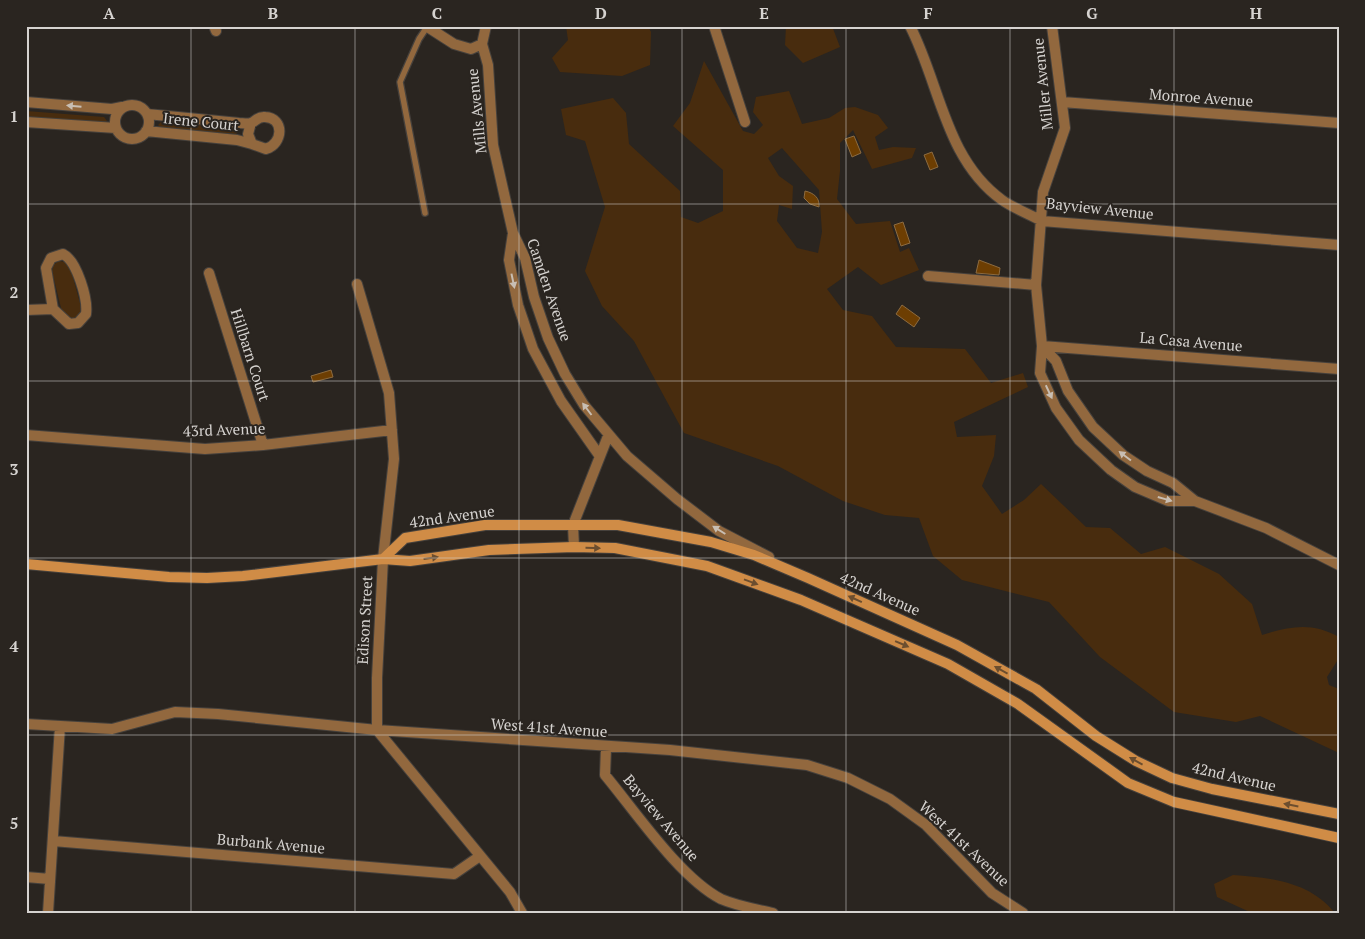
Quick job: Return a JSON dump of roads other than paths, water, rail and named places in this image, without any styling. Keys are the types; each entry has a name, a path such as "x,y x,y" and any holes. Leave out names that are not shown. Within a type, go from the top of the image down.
{"street":[{"path":"427,26 454,44 471,49 482,44 486,26"},
{"path":"714,26 745,122"},
{"name":"Bayview Avenue","path":"910,26 959,150 970,170 1002,200 1042,221 1339,245"},
{"name":"Miller Avenue","path":"1052,26 1065,118 1064,138 1043,192 1036,285 1042,346 1040,373 1056,408 1079,440 1112,470 1135,487 1168,501 1195,501"},
{"name":"Mills Avenue","path":"482,44 488,65 493,145 513,233"},
{"path":"26,102 112,109 133,104 139,106 147,114 149,125 146,131 136,138 130,139 119,134 116,128 115,116 122,107"},
{"name":"Monroe Avenue","path":"1062,102 1339,123"},
{"name":"Irene Court","path":"146,131 237,140 252,144 261,149 271,148 278,141 280,130 275,121 265,117 260,117 251,123 147,114"},
{"path":"26,122 116,128"},
{"name":"Irene Court","path":"251,123 248,134 252,144"},
{"name":"Camden Avenue","path":"513,233 525,258 534,297 548,338 565,374 584,405 608,436 627,456 676,499 719,531 808,578"},
{"name":"Camden Avenue","path":"513,233 509,260 518,305 533,349 561,401 599,455"},
{"path":"63,254 74,263 86,302 86,314 78,323 69,324 62,320 54,309 46,268 51,258 63,254"},
{"name":"Hillbarn Court","path":"209,273 263,445"},
{"path":"928,276 1036,285"},
{"name":"Edison Street","path":"357,284 389,393 394,459 383,559 377,678 377,730"},
{"path":"26,310 54,309"},
{"path":"1042,346 1056,361 1068,391 1093,427 1123,455 1173,483 1195,501 1266,528 1339,566"},
{"name":"La Casa Avenue","path":"1042,346 1339,369"},
{"name":"43rd Avenue","path":"26,435 205,449 263,445 392,430"},
{"path":"574,547 573,525 608,436"},
{"name":"42nd Avenue","path":"383,559 405,538 484,525 618,525 711,542 754,555 957,645 1036,689 1096,736 1136,762 1172,778 1212,789 1339,814"},
{"path":"26,564 169,577 207,578 383,559 410,561 489,550 574,547 615,548 707,566 801,600 948,664 1018,704 1128,783 1174,802 1339,838"},
{"name":"West 41st Avenue","path":"26,724 112,729 175,712 218,714 377,730 606,748 670,750 807,765 848,778 890,799 926,825 992,893 1023,913"},
{"path":"48,913 60,726"},
{"path":"377,730 510,892 522,913"},
{"name":"Bayview Avenue","path":"606,748 605,775 680,866 721,899 773,913"},
{"name":"Burbank Avenue","path":"53,842 454,874 480,856"},
{"path":"26,877 50,879"}],"lane":[{"path":"425,213 400,82 427,26"}]}
